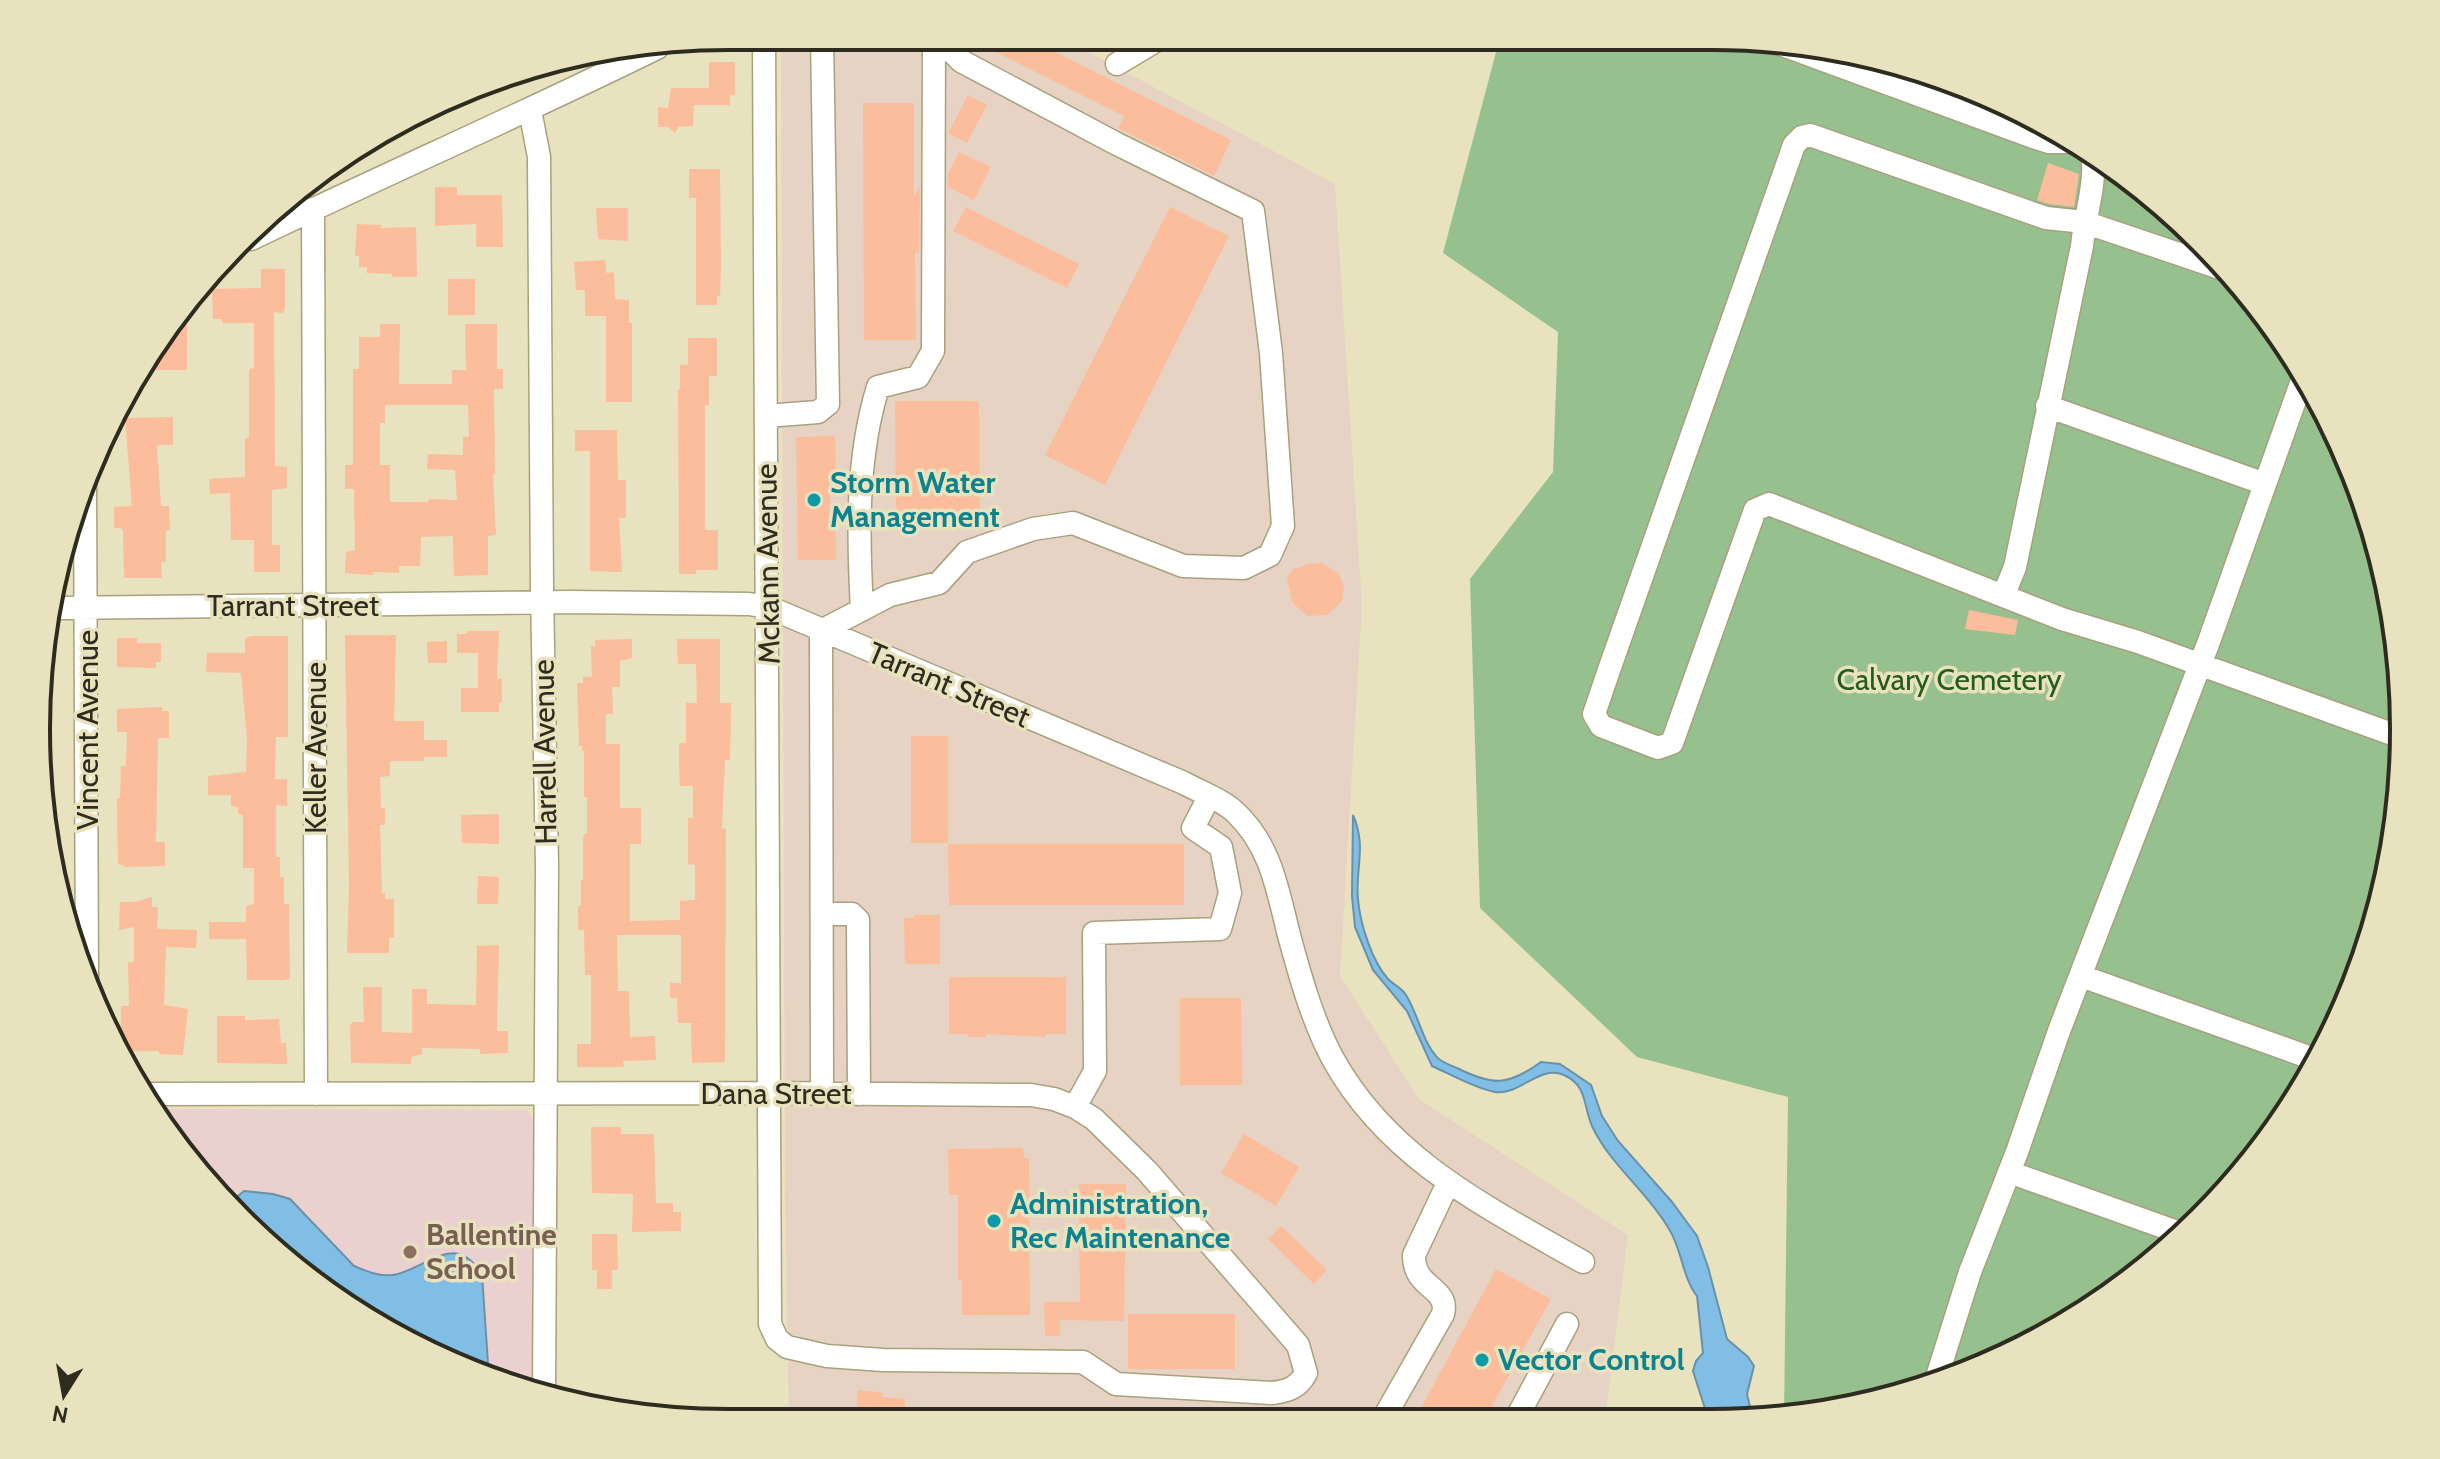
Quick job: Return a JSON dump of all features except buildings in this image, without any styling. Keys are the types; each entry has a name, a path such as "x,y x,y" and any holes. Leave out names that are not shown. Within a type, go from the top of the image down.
{"street":[{"name":"Mckann Avenue","path":"764,50 770,1324 777,1339 787,1347 827,1356 883,1360 1083,1362 1116,1384 1272,1393 1289,1391 1301,1383 1306,1373 1298,1345"},
{"path":"766,416 818,412 828,404 822,50"},
{"path":"862,610 861,478 867,421 878,387 918,377 933,351 935,50"},
{"path":"822,1093 821,631 890,595 939,583 967,552 1033,529 1073,523 1183,566 1244,568 1270,555 1283,526 1271,353 1253,211 1117,144 961,61 950,50"},
{"path":"1117,64 1140,50"},
{"path":"269,230 640,56"},
{"path":"1823,60 2052,142"},
{"name":"Harrell Avenue","path":"530,110 539,157 547,866 544,1383"},
{"path":"2204,262 2084,222 2046,218 1810,135 1797,140 1609,670 1594,714 1596,720 1601,726 1658,748 1672,743 1755,510 1769,504 2062,619 2200,664 2390,733"},
{"path":"2004,594 2015,567 2082,246 2093,185 2093,168"},
{"name":"Keller Avenue","path":"313,209 316,1094"},
{"path":"1939,1369 1970,1272 2200,664 2299,390"},
{"path":"2047,406 2265,484"},
{"name":"Vincent Avenue","path":"85,513 87,951"},
{"name":"Tarrant Street","path":"61,608 749,604 768,607 1184,783 1234,810 1264,849 1275,874 1290,939 1317,1025 1333,1059 1380,1123 1415,1158 1448,1183 1583,1262"},
{"path":"1075,1107 1095,1071 1094,933 1220,929 1230,893 1221,847 1193,828 1209,797"},
{"path":"822,914 852,914 858,920 859,1094"},
{"path":"2081,976 2306,1056"},
{"name":"Dana Street","path":"157,1094 822,1093 1031,1095 1054,1099 1094,1119 1147,1171 1298,1345"},
{"path":"2009,1172 2170,1229"},
{"path":"1389,1409 1443,1314 1445,1306 1442,1297 1416,1274 1414,1255 1448,1183"},
{"path":"1521,1409 1567,1324"}],"shaded area":[{"path":"781,50 1084,50 1335,184 1362,605 1340,976 1419,1099 1628,1235 1606,1409 789,1409 785,1193"},
{"name":"Ballentine School","path":"166,1109 527,1110 533,1118 535,1380 429,1339 390,1318 316,1269 249,1210 219,1178"}],"green space":[{"name":"Calvary Cemetery","path":"1497,50 1755,51 1843,63 1929,86 2011,120 2050,141 2124,190 2191,249 2221,281 2250,316 2299,390 2320,429 2354,511 2377,597 2384,641 2389,685 2389,774 2377,862 2367,905 2354,948 2320,1030 2299,1069 2250,1143 2191,1210 2159,1240 2124,1269 2050,1318 2011,1339 1929,1373 1843,1396 1784,1405 1788,1097 1637,1057 1480,908 1470,579 1553,472 1558,332 1443,253"}],"water":[{"path":"1353,815 1360,847 1358,899 1368,942 1382,971 1406,995 1431,1050 1445,1063 1481,1078 1509,1079 1541,1062 1560,1064 1591,1085 1602,1116 1618,1141 1672,1202 1697,1236 1727,1339 1754,1366 1747,1394 1750,1408 1705,1409 1693,1371 1703,1353 1697,1296 1688,1280 1677,1245 1651,1203 1600,1140 1577,1085 1564,1075 1555,1073 1504,1092 1495,1092 1471,1085 1432,1066 1407,1011 1373,970 1355,927 1352,896"},
{"path":"244,1191 290,1199 354,1266 370,1272 398,1274 443,1255 463,1255 473,1262 482,1275 488,1364 429,1339 352,1294 281,1240 237,1197"}],"place":[{"name":"Storm Water Management","path":"814,500"},
{"name":"Administration, Rec Maintenance","path":"994,1221"},
{"name":"Ballentine School","path":"410,1252"},
{"name":"Vector Control","path":"1482,1360"}]}
